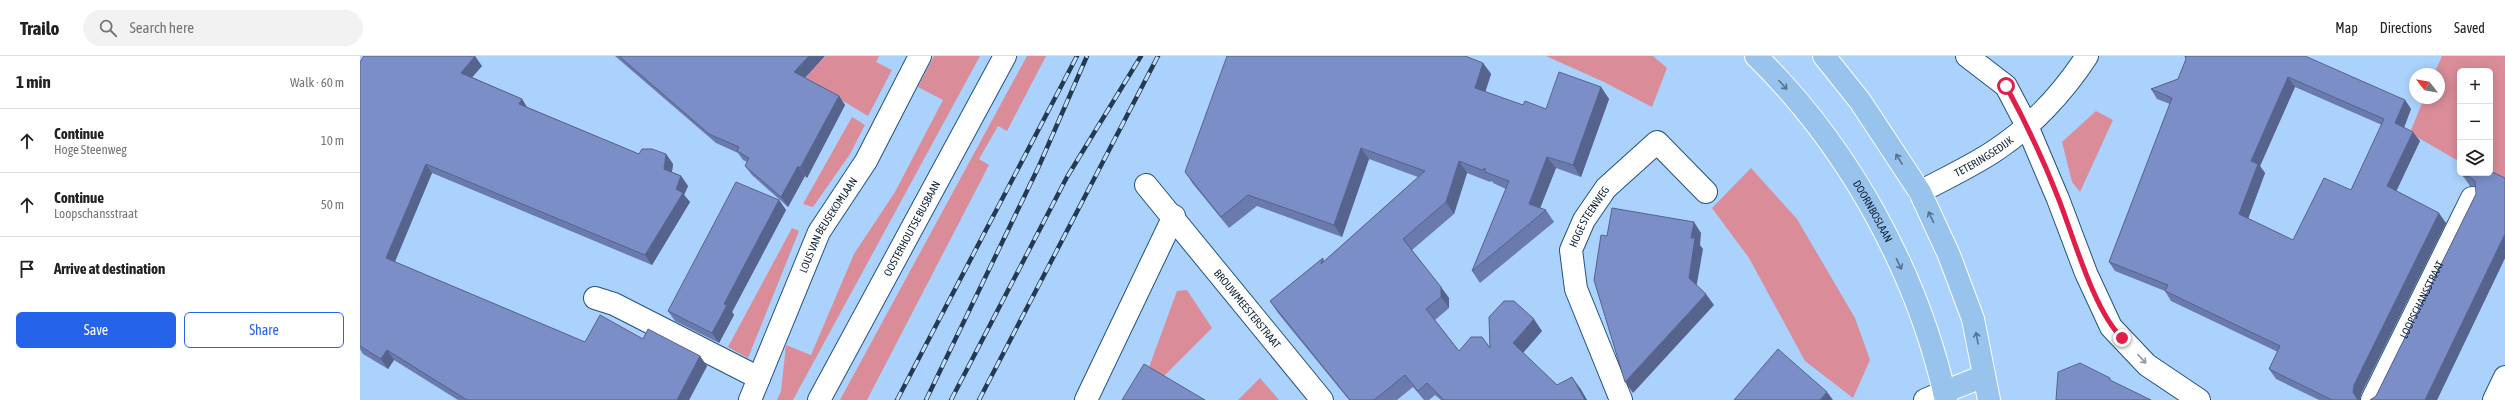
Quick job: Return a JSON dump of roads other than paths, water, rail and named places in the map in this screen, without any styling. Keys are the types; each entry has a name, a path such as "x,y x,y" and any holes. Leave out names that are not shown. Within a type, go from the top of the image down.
{"main road":[{"name":"DOORNBOSLAAN","path":"1756,56 1822,132 1876,217 1906,278 1923,322 1938,397"},
{"path":"1824,56 1860,101 1920,192 1949,255 1973,319 1989,400"},
{"path":"1938,397 1984,376"}],"street":[{"name":"LOUS VAN BEUSEKOMLAAN","path":"750,400 818,232 866,161 920,56"},
{"name":"OOSTERHOUTSE BUSBAAN","path":"819,400 1005,56"},
{"path":"1967,56 2006,86 2027,126 2058,199 2086,273 2111,327 2147,365 2199,400"},
{"name":"TETERINGSEDIJK","path":"1920,192 1993,152 2027,126 2059,93 2087,56"},
{"name":"HOGE STEENWEG","path":"1621,400 1576,289 1571,250 1584,220 1606,188 1657,142 1706,192"},
{"name":"BROUWMEESTERSTRAAT","path":"1146,184 1174,216 1322,400"},
{"name":"LOOPSCHANSSTRAAT","path":"2372,400 2472,198"},
{"path":"1086,400 1174,216"},
{"path":"595,298 614,304 759,378"},
{"path":"2494,400 2505,377"}],"railway":[{"path":"897,400 1077,56"},
{"path":"926,400 1039,166 1087,56"},
{"path":"951,400 1067,177 1141,56"},
{"path":"979,400 1158,56"}]}
